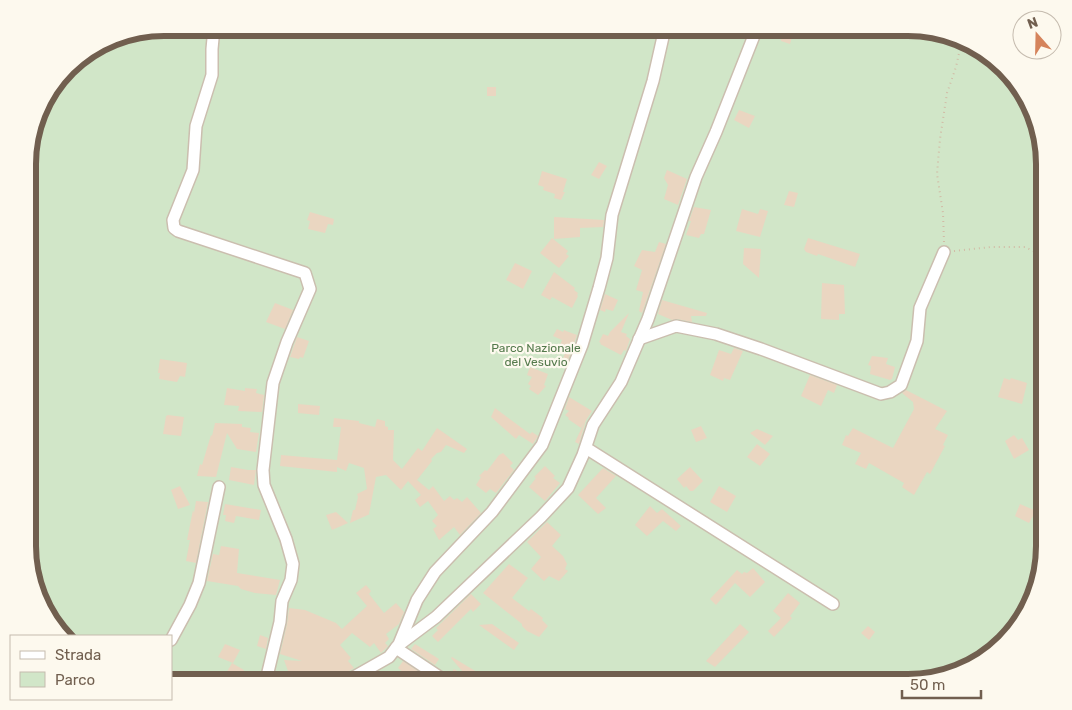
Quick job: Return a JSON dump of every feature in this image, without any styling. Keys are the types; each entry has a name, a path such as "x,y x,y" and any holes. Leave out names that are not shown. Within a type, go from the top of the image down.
{"street":[{"path":"213,36 212,75 196,126 193,170 173,224 178,231 305,274 310,289 272,383 263,470 264,485 286,539 292,564 291,580 282,601 280,622 268,674"},
{"path":"360,674 389,657 397,646 417,600 435,572 492,512 542,445 552,416 569,380 588,326 607,258 612,215 653,81 663,36"},
{"path":"397,646 436,617 541,517 568,488 586,448 593,425 621,382 648,319 696,177 716,132 753,36"},
{"path":"639,339 676,326 691,328 761,349 881,394 890,392 901,385 917,341 920,308 944,252"},
{"path":"586,448 833,604"},
{"path":"172,638 190,605 199,583 219,487"},
{"path":"397,646 435,674"}],"path":[{"path":"961,48 947,93 937,174 943,213 944,252 991,247 1025,247 1035,252"}],"green space":[{"name":"Parco Nazionale del Vesuvio","path":"164,36 908,36 925,37 941,41 972,53 998,74 1019,100 1029,123 1035,155 1035,555 1029,587 1023,603 1014,617 992,642 972,657 957,664 925,673 172,674 172,635 73,635 53,610 46,595 37,563 37,147 46,115 53,100 68,80 100,53 115,46 139,39"}],"building":[{"path":"637,36 648,36 647,39"},
{"path":"778,36 792,36 790,44 781,41 781,37"},
{"path":"487,87 496,87 496,96 487,96"},
{"path":"739,110 755,116 749,128 734,120"},
{"path":"599,162 607,166 599,179 591,175"},
{"path":"667,170 687,179 678,205 664,199 668,185 664,178"},
{"path":"542,171 567,179 563,192 565,192 561,200 554,198 555,194 543,190 544,187 538,185"},
{"path":"789,191 798,193 794,207 784,205"},
{"path":"694,207 711,210 704,234 701,234 699,238 686,235"},
{"path":"742,209 758,214 760,209 768,211 760,237 736,231"},
{"path":"310,212 334,219 333,225 328,224 325,233 308,229 310,221 307,220"},
{"path":"554,217 604,220 603,227 580,228 580,237 554,239"},
{"path":"552,238 568,251 566,254 569,256 559,268 540,253"},
{"path":"808,238 860,254 855,267 818,254 817,256 806,252 804,249"},
{"path":"659,242 666,244 642,313 639,311 643,292 636,290 642,270 634,266 642,250 655,252"},
{"path":"744,248 761,249 759,278 743,264"},
{"path":"515,263 532,271 523,289 506,280"},
{"path":"554,272 575,288 574,290 578,293 572,308 552,297 550,300 541,295"},
{"path":"822,283 844,285 845,314 839,314 839,320 821,319"},
{"path":"605,294 618,300 613,311 606,309 605,312 600,310"},
{"path":"662,300 707,313 706,316 691,316 692,322 672,320 658,314"},
{"path":"275,303 293,310 285,329 266,322"},
{"path":"629,313 621,332 627,334 626,336 630,339 626,351 624,350 621,355 599,342 603,334 608,336"},
{"path":"557,329 577,335 567,363 562,361 565,353 558,350 562,340 553,336"},
{"path":"297,337 309,341 303,358 300,357 299,359 290,357"},
{"path":"734,348 743,351 730,380 724,378 723,381 710,375 719,350 731,354"},
{"path":"872,356 888,358 886,364 895,367 892,379 870,374 871,366 868,365"},
{"path":"160,359 187,363 185,377 180,376 177,382 159,379"},
{"path":"530,367 548,374 544,385 546,386 538,395 529,389 531,386 528,384 532,377 527,375"},
{"path":"810,375 837,385 834,393 828,390 821,406 801,396"},
{"path":"1004,378 1027,383 1022,404 998,397"},
{"path":"227,388 245,391 245,388 257,389 256,393 264,395 262,412 238,411 239,406 224,405"},
{"path":"906,390 947,411 935,429 948,435 943,445 945,446 930,474 927,472 914,495 902,487 904,483 869,463 866,469 855,464 861,453 842,445 846,435 848,436 853,428 893,448 914,409 913,402 902,393"},
{"path":"569,397 592,411 586,420 579,444 575,442 585,421 581,428 565,415 569,411 565,409"},
{"path":"298,404 320,406 319,415 298,413"},
{"path":"495,408 530,434 532,432 538,436 533,444 519,435 516,439 491,417"},
{"path":"166,416 184,417 181,436 163,434"},
{"path":"334,418 359,421 359,423 375,427 377,419 385,421 385,426 388,427 388,430 394,430 393,460 402,469 418,448 422,451 437,428 467,449 464,453 446,445 441,452 431,459 432,461 417,480 429,490 433,486 444,501 450,496 454,500 457,498 462,502 467,497 481,513 460,535 454,527 439,540 433,529 437,526 432,521 438,515 428,501 420,507 415,500 421,495 408,481 401,490 386,475 376,477 370,514 350,523 353,510 355,510 357,494 367,489 364,468 349,463 346,471 337,467 337,472 280,466 281,455 337,460 341,427 333,427"},
{"path":"215,423 242,424 242,427 251,428 250,432 259,433 256,452 237,449 227,433 216,477 197,476 212,436"},
{"path":"701,426 707,438 696,442 691,430"},
{"path":"757,429 773,436 765,445 750,433"},
{"path":"1014,435 1018,440 1022,438 1029,450 1014,459 1005,441"},
{"path":"757,444 770,454 760,466 747,457"},
{"path":"503,453 513,463 510,466 514,470 496,493 490,489 486,493 476,485 481,477 479,476 485,470 487,471 499,455"},
{"path":"545,466 555,476 553,478 560,483 545,501 529,487 536,478 534,477"},
{"path":"231,467 256,470 254,485 229,480"},
{"path":"690,467 703,481 693,491 690,491 686,486 684,488 677,479"},
{"path":"603,468 616,476 596,498 606,508 598,514 578,495"},
{"path":"180,486 190,505 178,509 171,490"},
{"path":"719,486 736,496 727,512 710,502"},
{"path":"196,501 208,502 196,563 186,561 190,540 187,540"},
{"path":"225,504 261,510 259,520 236,516 234,523 225,521 226,515 223,515"},
{"path":"1020,504 1035,511 1029,523 1015,516"},
{"path":"650,506 657,513 662,509 681,526 676,531 663,521 647,536 635,525"},
{"path":"336,512 348,523 332,530 326,515"},
{"path":"547,522 561,535 552,546 563,556 567,564 565,569 568,571 559,581 549,576 544,581 531,569 541,557 527,542"},
{"path":"221,546 239,549 237,573 280,580 276,595 255,593 241,589 238,586 207,581 213,554 219,555"},
{"path":"509,564 528,578 512,598 529,611 531,609 543,618 542,620 548,626 539,637 527,631 522,624 483,593"},
{"path":"753,568 765,582 750,597 735,583 716,605 710,599 737,570 742,574 744,572 747,573"},
{"path":"366,585 371,591 369,594 384,613 396,603 404,612 399,624 386,634 389,639 385,643 388,646 381,653 374,643 370,647 352,633 340,645 351,658 348,661 354,668 345,674 289,674 284,660 302,661 280,654 289,608 305,610 336,623 342,629 367,606 356,593"},
{"path":"788,593 800,603 790,616 792,618 774,637 768,631 781,618 773,611"},
{"path":"471,594 481,604 473,612 471,609 438,642 432,636 438,630 436,628"},
{"path":"492,624 519,643 514,650 479,625"},
{"path":"740,624 749,632 715,667 706,661"},
{"path":"868,626 875,632 869,640 861,633"},
{"path":"260,635 268,638 266,649 257,646"},
{"path":"225,644 240,650 233,663 218,657"},
{"path":"415,644 439,659 435,665 411,649"},
{"path":"452,657 482,674 464,674"},
{"path":"403,661 422,674 404,674 398,668"},
{"path":"232,663 244,670 242,674 226,674"},
{"path":"454,669 461,674 451,674"}]}
